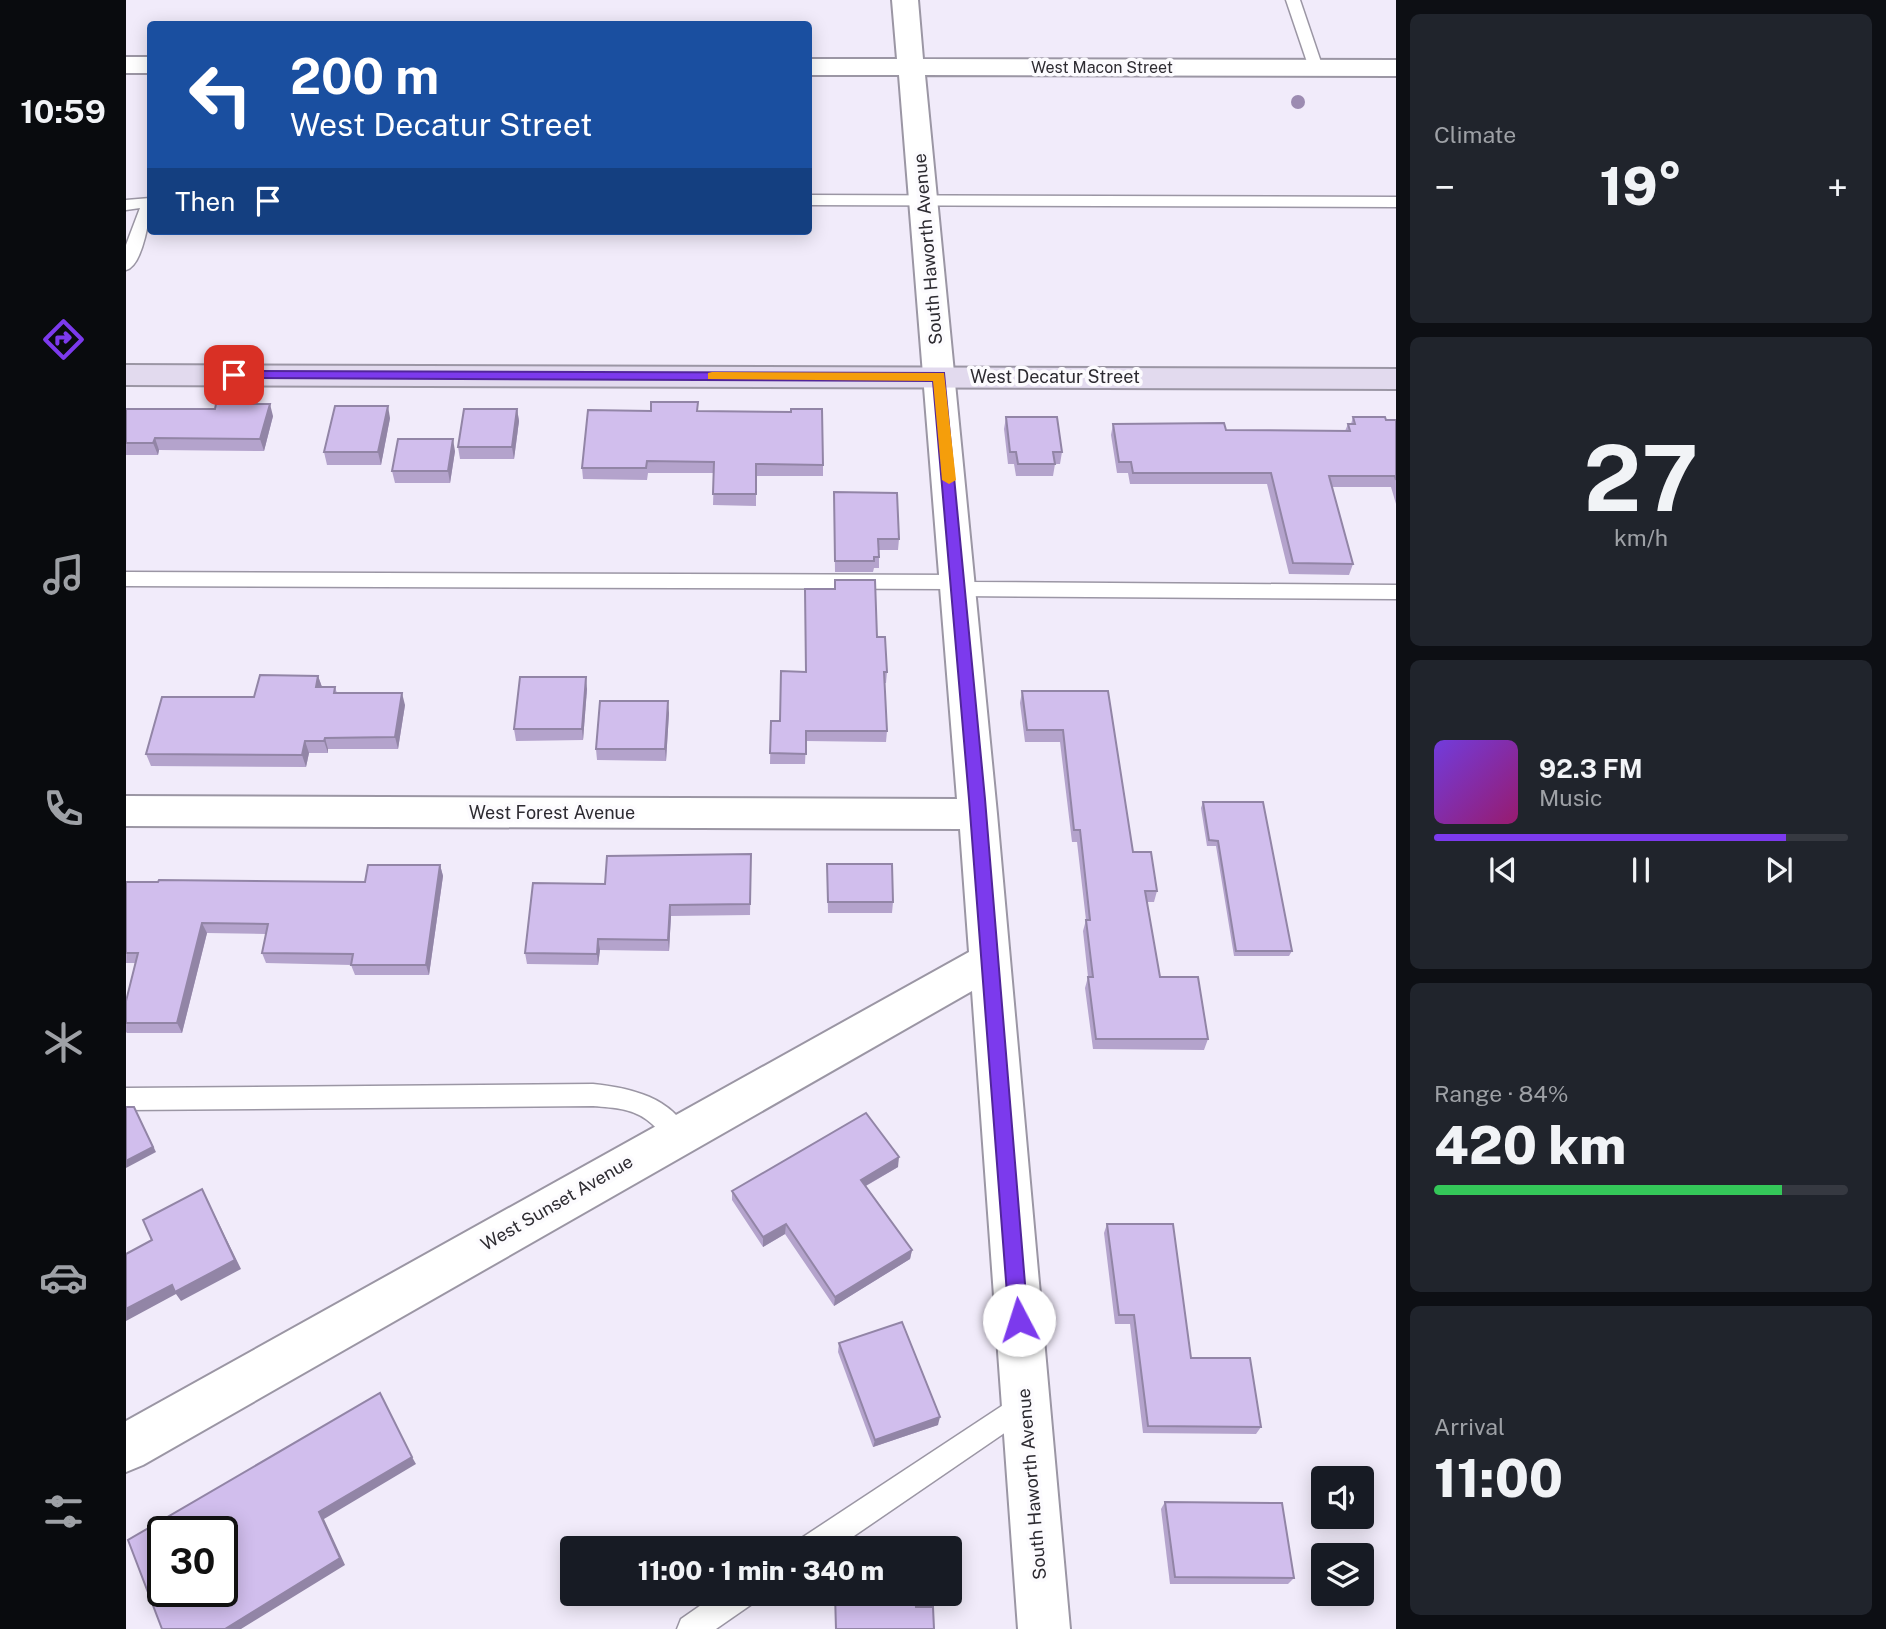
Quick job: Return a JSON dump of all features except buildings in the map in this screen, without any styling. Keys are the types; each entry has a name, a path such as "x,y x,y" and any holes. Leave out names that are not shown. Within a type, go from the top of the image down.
{"street":[{"name":"South Haworth Avenue","path":"905,0 959,586 1044,1629"},
{"path":"126,65 147,65"},
{"name":"West Macon Street","path":"812,67 1396,68"},
{"name":"West Decatur Street","path":"126,375 1396,379"},
{"name":"West Forest Avenue","path":"126,811 978,814"},
{"name":"West Sunset Avenue","path":"126,1448 989,961"}],"lane":[{"path":"1293,0 1316,68"},
{"path":"812,200 1396,202"},
{"path":"126,205 147,203"},
{"path":"126,265 147,211"},
{"path":"126,579 1396,592"},
{"path":"126,1099 593,1095 631,1099 658,1111 678,1135"},
{"path":"829,1536 1026,1403"},
{"path":"691,1629 725,1606"}],"slow traffic":[{"path":"712,376 939,376 949,480"}],"route":[{"path":"234,375 939,376 977,799 1019,1320"}]}
